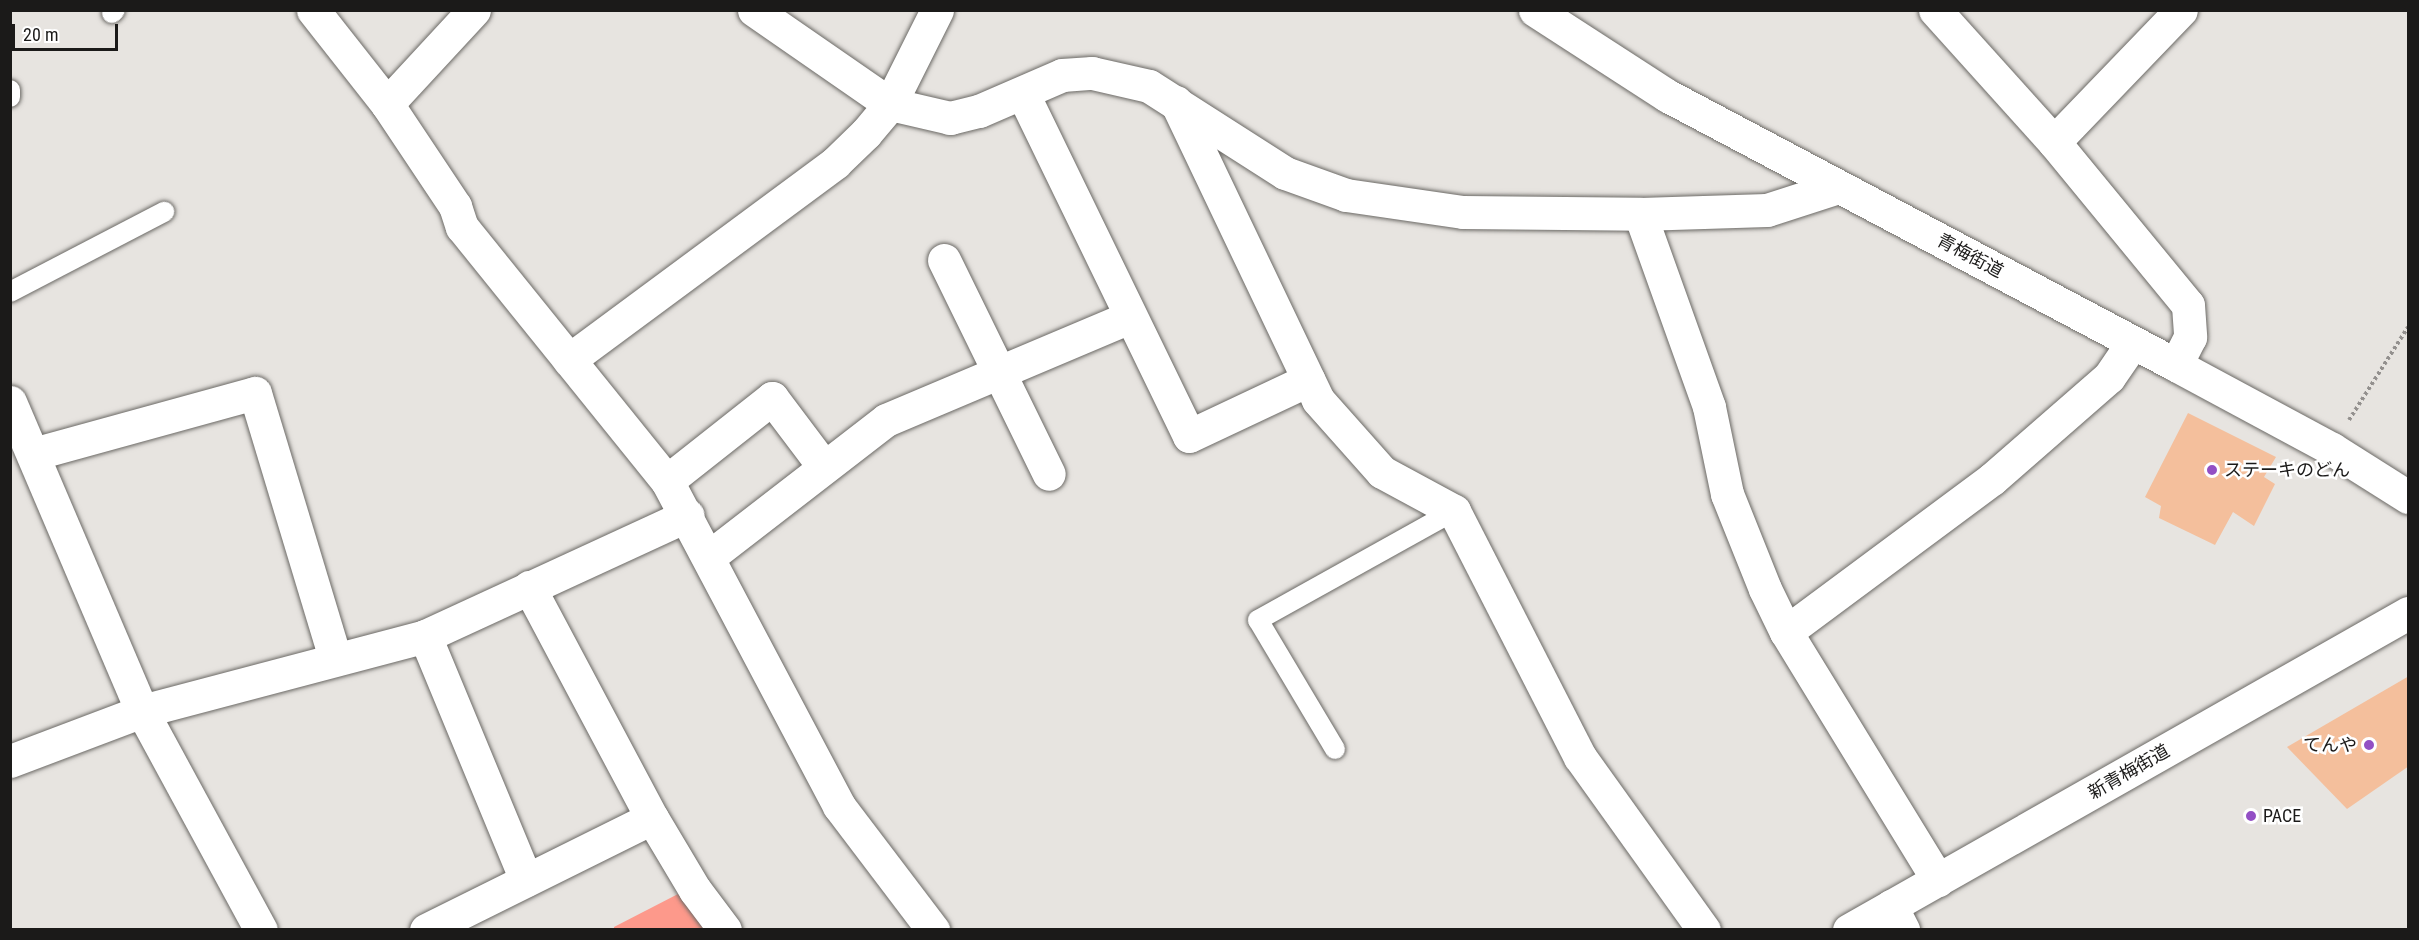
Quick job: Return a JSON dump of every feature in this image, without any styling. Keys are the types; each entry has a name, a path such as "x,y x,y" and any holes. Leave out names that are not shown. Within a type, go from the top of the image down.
{"street":[{"path":"313,10 387,104 455,206 462,227 668,481 710,556 839,806 933,930"},
{"path":"387,104 474,10"},
{"path":"754,10 890,104 950,118 1023,94 1062,75 1092,73 1149,86 1285,173 1346,195 1463,212 1640,214 1767,210 1838,187"},
{"path":"569,360 835,163 890,104 937,10"},
{"name":"青梅街道","path":"1535,10 1648,85 2332,449 2409,497"},
{"path":"1935,10 2054,142 2188,305 2190,337 2176,365"},
{"path":"2054,142 2181,10"},
{"path":"1023,94 1189,436 1308,380"},
{"path":"1176,102 1318,400 1382,472 1454,512 1581,757 1704,930"},
{"path":"1640,214 1709,407 1727,494 1786,632 1938,880"},
{"path":"944,260 1049,474"},
{"path":"710,556 886,420 1130,317"},
{"path":"1786,632 1992,479 2109,377 2133,342"},
{"path":"33,454 255,393 334,658"},
{"path":"668,481 772,398 824,467"},
{"path":"10,402 142,711 261,930"},
{"path":"10,761 142,711 334,658 425,636 688,515"},
{"path":"529,587 652,818 694,890 725,930"},
{"name":"新青梅街道","path":"1849,930 1897,918 1938,880 2409,613"},
{"path":"425,636 526,879"},
{"path":"426,930 652,818"}],"lane":[{"path":"10,90 10,97"},
{"path":"10,292 164,212"},
{"path":"1335,749 1258,620 1454,512"}],"path":[{"path":"2332,449 2409,327"}],"shaded area":[{"path":"678,894 706,929 614,930 614,927"}],"building":[{"path":"2188,413 2276,457 2264,477 2275,484 2254,526 2233,512 2215,545 2159,518 2161,506 2145,497"},
{"path":"2409,676 2409,766 2347,809 2287,747"}],"place":[{"name":"ステーキのどん","path":"2212,470"},
{"name":"てんや","path":"2369,745"},
{"name":"PACE","path":"2251,816"}]}
